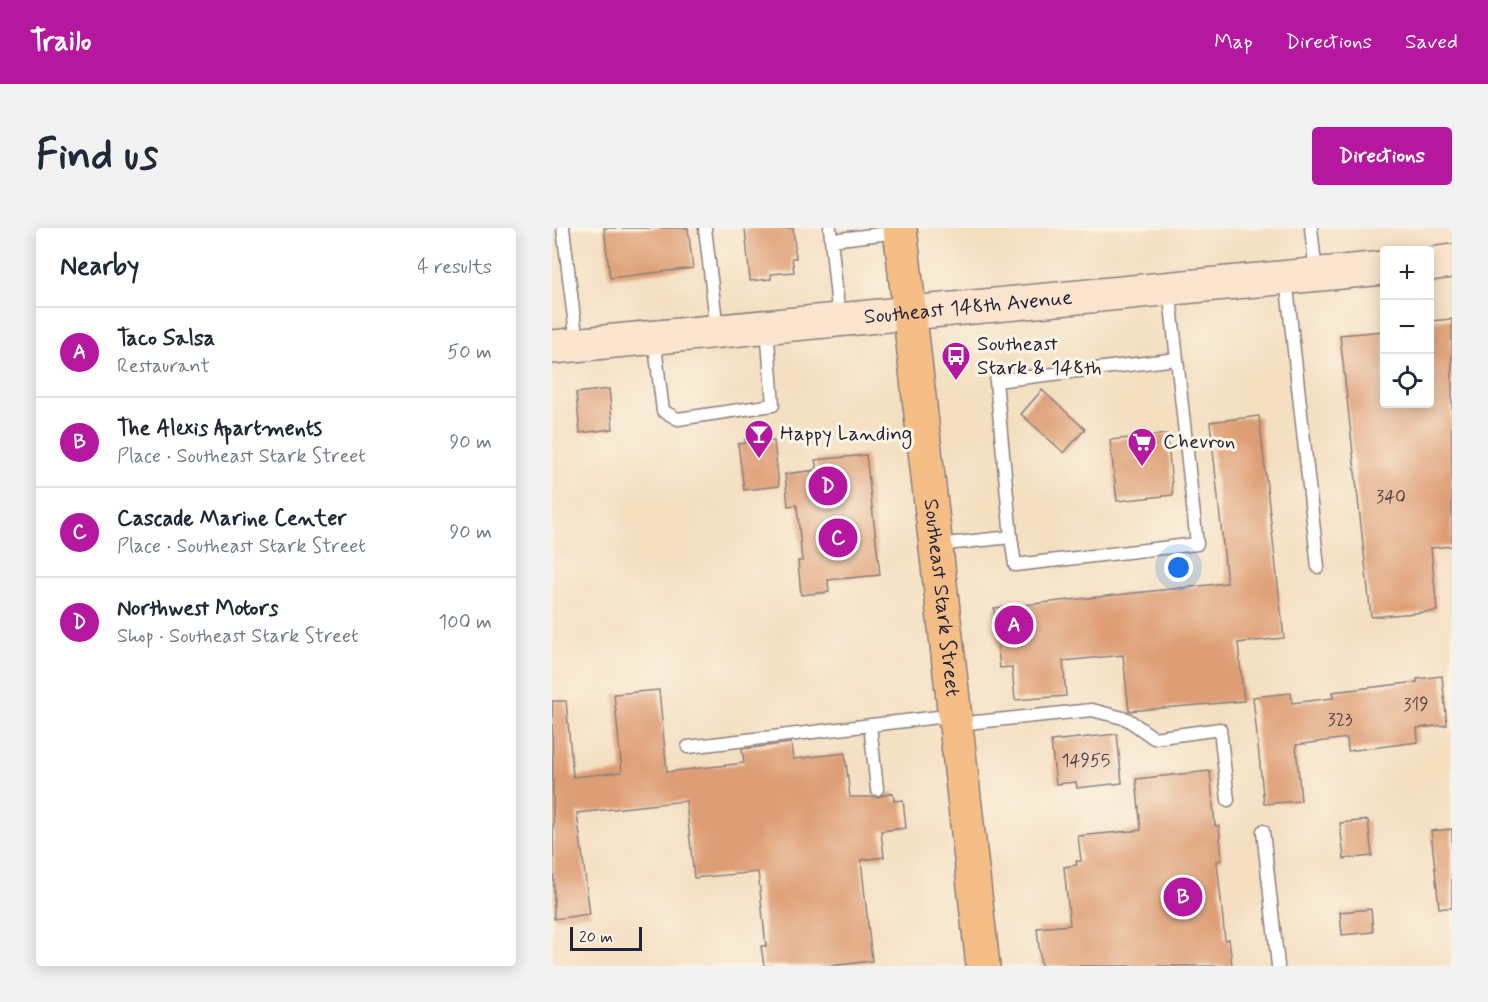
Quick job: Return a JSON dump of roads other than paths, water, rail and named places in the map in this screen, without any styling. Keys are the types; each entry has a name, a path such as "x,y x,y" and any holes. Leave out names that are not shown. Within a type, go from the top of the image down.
{"main road":[{"name":"Southeast Stark Street","path":"900,230 983,966"},
{"path":"1434,263 1452,261"},
{"name":"Southeast 148th Avenue","path":"565,346 1380,268"}],"lane":[{"path":"563,228 565,346"},
{"path":"705,228 718,331"},
{"path":"1311,228 1301,276 1318,567"},
{"path":"839,319 830,234 900,230"},
{"path":"1168,288 1177,359 1197,544 1015,565 996,381 1177,359"},
{"path":"654,337 663,411 678,419 772,405 767,326"},
{"path":"936,545 1011,537"},
{"path":"688,747 870,725 1073,710 1092,711 1127,719 1154,738 1220,729 1228,800"},
{"path":"870,725 877,789"},
{"path":"1263,831 1278,966"}],"place":[{"name":"Southeast Stark & 148th","path":"956,382"},
{"name":"Happy Landing","path":"759,460"},
{"name":"Chevron","path":"1142,468"},
{"name":"Northwest Motors","path":"828,486"},
{"name":"Cascade Marine Center","path":"838,538"},
{"name":"Taco Salsa","path":"1014,625"},
{"name":"The Alexis Apartments","path":"1183,897"}]}
